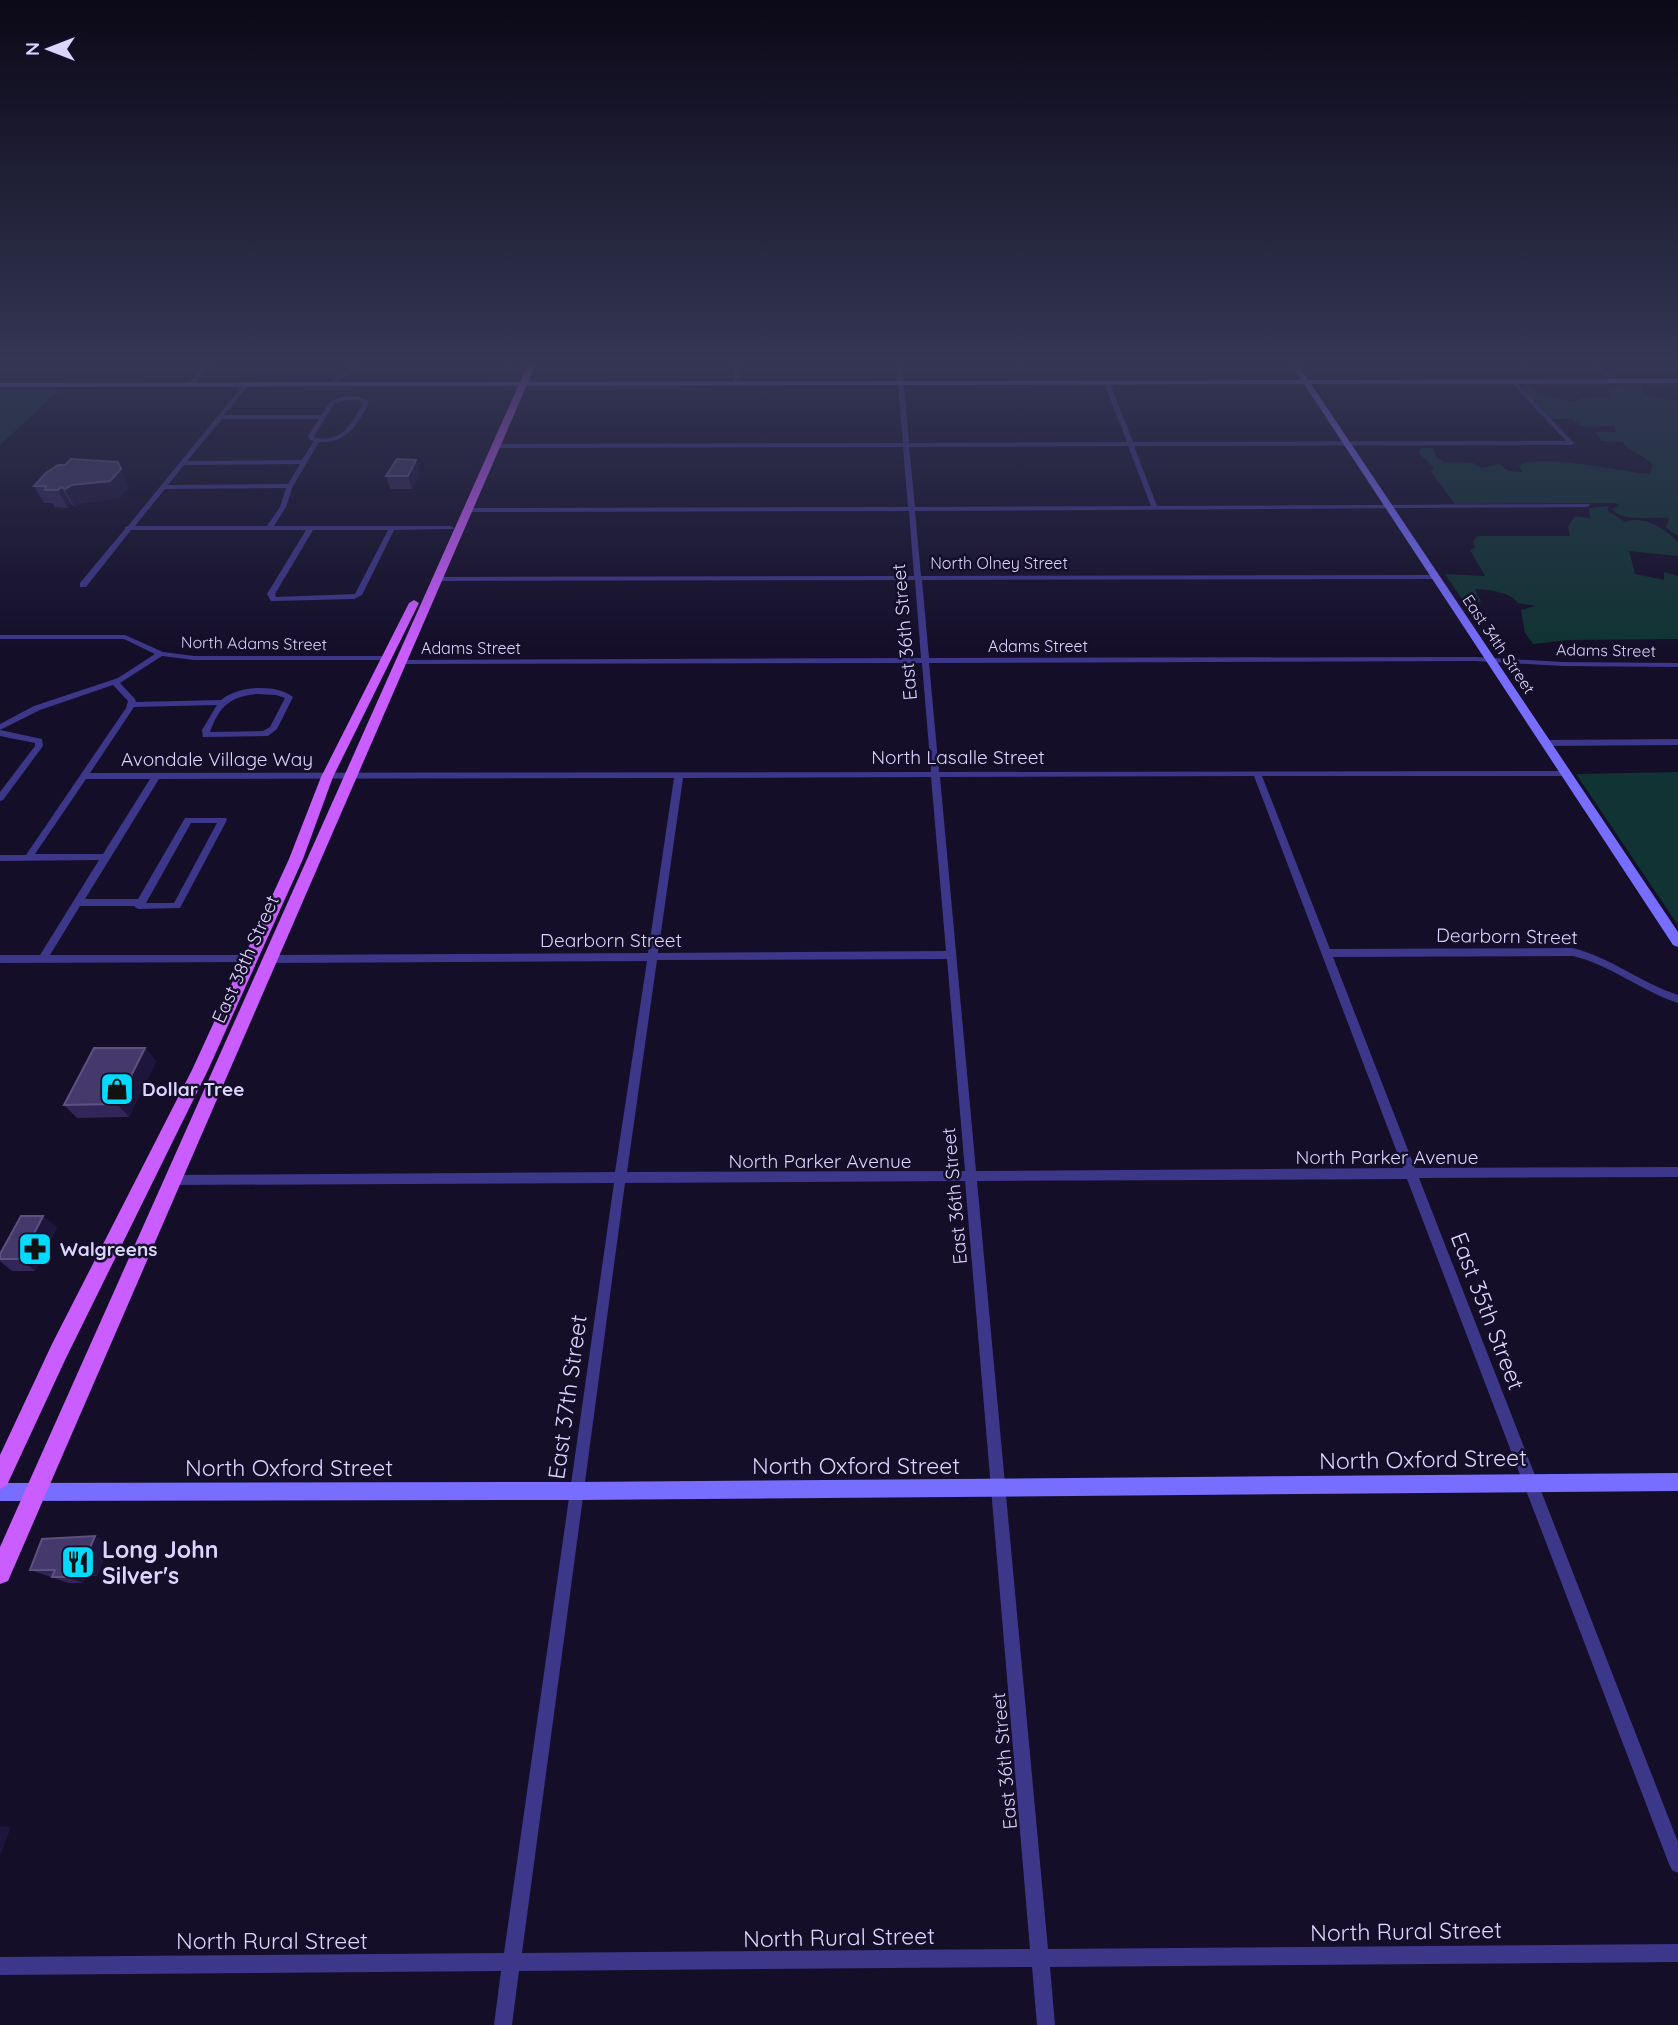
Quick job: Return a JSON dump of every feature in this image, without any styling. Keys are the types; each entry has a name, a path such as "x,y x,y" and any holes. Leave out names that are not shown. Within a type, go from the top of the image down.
{"main road":[{"name":"East 38th Street","path":"0,1573 350,777 393,660 484,458"},
{"name":"East 38th Street","path":"0,1478 48,1373 144,1186 251,959 296,859 327,777 436,579 491,458"},
{"name":"East 34th Street","path":"1357,458 1678,942"},
{"name":"North Oxford Street","path":"0,1492 577,1491 1678,1482"}],"street":[{"path":"83,585 186,458"},
{"path":"269,528 283,507 290,486 306,458"},
{"name":"East 36th Street","path":"908,458 1046,2025"},
{"path":"1136,458 1155,508"},
{"path":"182,463 304,462"},
{"path":"162,486 290,486"},
{"path":"468,510 1587,505"},
{"path":"127,528 451,528"},
{"path":"311,528 271,597 348,599 358,595 393,528"},
{"name":"North Olney Street","path":"436,579 1436,577"},
{"name":"North Adams Street","path":"0,637 125,637 161,654 213,658 393,660"},
{"path":"0,727 37,708 115,683 161,654"},
{"name":"Adams Street","path":"393,660 1491,660 1678,666"},
{"path":"28,858 131,705 132,701 115,683"},
{"path":"281,692 289,697 270,732 255,736 206,735 206,730 223,702 226,697 237,693 281,692"},
{"path":"131,705 223,702"},
{"path":"0,733 39,741 39,746 0,798"},
{"path":"1546,743 1678,742"},
{"name":"North Lasalle Street","path":"350,777 1566,773"},
{"name":"East 35th Street","path":"1257,774 1678,1864"},
{"name":"Avondale Village Way","path":"84,776 350,777"},
{"path":"43,959 156,776"},
{"name":"East 37th Street","path":"503,2025 620,1179 679,776"},
{"path":"188,820 223,820 177,905 139,905 141,902 188,820"},
{"path":"0,858 106,858"},
{"path":"78,903 141,902"},
{"name":"Dearborn Street","path":"1325,953 1573,952 1605,961 1649,988 1678,999"},
{"name":"Dearborn Street","path":"270,959 951,956"},
{"path":"0,959 251,959"},
{"name":"North Parker Avenue","path":"171,1180 971,1178 1678,1172"},
{"name":"North Rural Street","path":"0,1966 1678,1953"}],"green space":[{"path":"1424,458 1473,463 1482,468 1499,464 1509,471 1522,472 1519,466 1543,461 1649,474 1653,465 1644,458 1678,458 1678,536 1666,528 1669,518 1624,516 1611,509 1619,506 1616,503 1455,504 1431,472 1434,468"},
{"path":"1608,506 1608,511 1625,522 1640,520 1654,524 1678,542 1678,556 1629,551 1635,574 1664,580 1664,572 1678,576 1678,639 1569,640 1533,644 1525,633 1521,610 1535,606 1518,603 1498,592 1475,589 1481,602 1464,602 1445,574 1485,576 1470,550 1475,548 1473,541 1478,536 1570,536 1568,526 1575,516 1590,518 1589,508"},
{"path":"1678,772 1678,925 1576,774"}],"building":[{"path":"71,459 118,462 121,469 110,481 72,485 58,490 45,490 46,486 34,486 46,473 58,465 65,465"},
{"path":"397,459 416,460 408,476 386,476"},
{"path":"94,1048 145,1048 117,1104 64,1105"},
{"path":"21,1216 43,1216 21,1259 0,1259 0,1254"},
{"path":"95,1536 81,1569 69,1569 66,1577 52,1577 55,1570 30,1570 42,1539"}],"place":[{"name":"Dollar Tree","path":"117,1089"},
{"name":"Walgreens","path":"35,1249"},
{"name":"Long John Silver's","path":"78,1562"}]}
